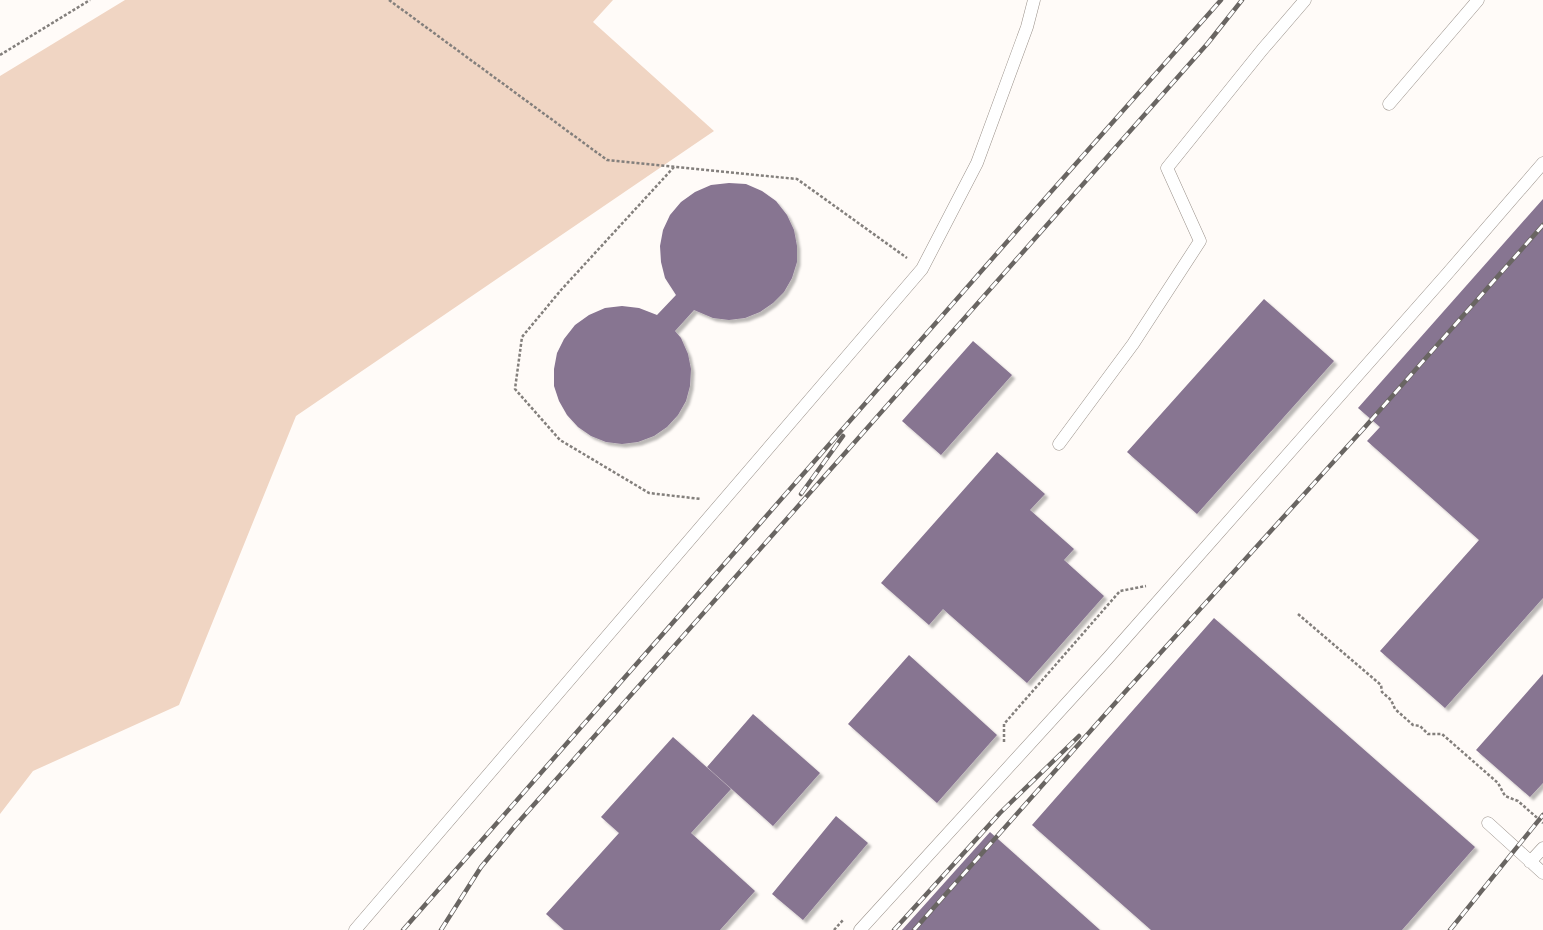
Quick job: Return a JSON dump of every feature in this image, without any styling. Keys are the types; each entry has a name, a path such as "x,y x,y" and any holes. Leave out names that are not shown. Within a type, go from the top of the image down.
{"lane":[{"path":"355,930 922,269 977,163 1027,27 1034,0"},
{"path":"1059,444 1133,344 1200,241 1167,168 1262,50 1305,0"},
{"path":"1389,104 1478,0"},
{"path":"860,930 1113,652 1543,163"},
{"path":"1488,823 1543,873"},
{"path":"1530,862 1543,848"}],"path":[{"path":"0,55 90,0"},
{"path":"389,0 608,160 797,179 922,269"},
{"path":"675,167 561,290 522,337 515,389 560,440 649,493 724,501"},
{"path":"1004,745 1004,724 1120,591 1150,586"},
{"path":"1298,614 1381,685 1382,692 1391,700 1395,709 1413,725 1420,726 1428,734 1442,734 1498,783 1505,796 1518,801 1543,823"},
{"path":"834,930 844,918"}],"shaded area":[{"path":"125,0 613,0 593,22 714,131 296,416 179,705 33,771 0,814 0,76"}],"building":[{"path":"729,183 746,184 762,191 776,201 787,215 794,230 797,246 797,262 792,278 784,292 773,303 760,312 745,318 729,320 713,318 694,310 675,331 681,338 688,354 691,369 690,386 686,401 678,415 667,427 654,436 638,442 622,444 606,442 591,436 578,427 567,415 559,401 554,386 554,369 557,353 564,339 575,325 589,315 605,308 622,306 639,308 657,315 676,295 665,278 661,262 660,246 663,230 670,215 681,202 695,192 711,185"},
{"path":"1543,199 1543,598 1445,708 1380,651 1479,540 1367,441 1380,427 1358,408"},
{"path":"1264,299 1334,361 1197,514 1127,452"},
{"path":"973,341 1012,375 941,455 902,421"},
{"path":"997,452 1045,494 1030,510 1074,549 1064,560 1104,596 1027,683 943,609 929,625 881,583"},
{"path":"1214,618 1475,847 1402,930 1151,930 1032,825"},
{"path":"909,655 997,735 937,803 848,724"},
{"path":"1543,674 1543,783 1530,797 1476,750"},
{"path":"753,714 820,773 773,826 707,767"},
{"path":"673,737 731,789 691,833 755,891 720,930 564,930 546,914 619,833 601,817"},
{"path":"836,816 868,843 803,920 772,894"},
{"path":"990,832 1100,930 902,930"}],"railway":[{"path":"403,930 1221,0"},
{"path":"441,930 481,867 515,826 1208,43 1242,0"},
{"path":"914,930 1125,692 1365,427 1543,225"},
{"path":"801,494 843,436"},
{"path":"894,930 1000,813 1079,736"},
{"path":"1450,930 1543,815"}]}
